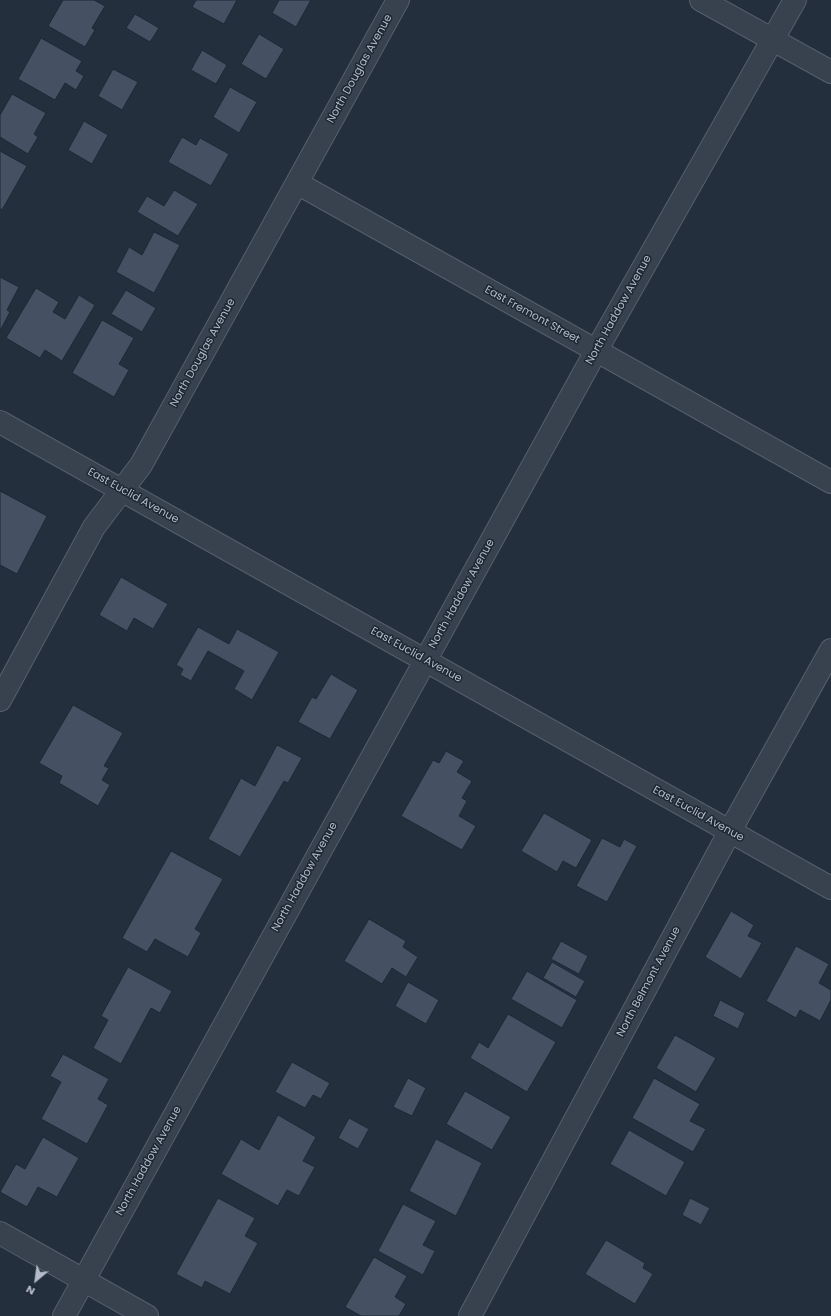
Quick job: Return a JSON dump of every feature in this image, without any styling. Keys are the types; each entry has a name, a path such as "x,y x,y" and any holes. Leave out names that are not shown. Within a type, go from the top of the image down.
{"street":[{"name":"North Douglas Avenue","path":"0,700 94,527 141,465 398,0"},
{"path":"701,0 831,72"},
{"name":"North Haddow Avenue","path":"64,1316 596,351 795,0"},
{"name":"East Fremont Street","path":"297,183 831,482"},
{"name":"East Euclid Avenue","path":"0,422 831,888"},
{"name":"North Belmont Avenue","path":"470,1316 730,831 831,650"},
{"path":"0,1233 147,1316"}],"building":[{"path":"63,0 94,0 105,6 92,28 95,30 85,47 48,26"},
{"path":"196,0 237,0 224,24 192,7"},
{"path":"279,0 311,0 296,27 272,13"},
{"path":"135,14 159,28 150,42 126,28"},
{"path":"259,34 284,49 266,79 241,64"},
{"path":"41,38 82,61 76,71 84,76 76,90 65,83 55,100 18,79"},
{"path":"202,50 227,65 216,84 191,70"},
{"path":"113,69 138,82 122,110 98,96"},
{"path":"230,87 257,102 239,133 213,117"},
{"path":"12,94 46,113 34,134 38,137 28,154 0,137 0,115"},
{"path":"84,121 108,135 92,164 68,150"},
{"path":"182,137 196,145 200,138 229,154 211,186 168,162"},
{"path":"0,151 27,166 2,210 0,208"},
{"path":"174,190 198,204 178,236 137,212 147,196 164,206"},
{"path":"154,232 180,245 154,293 116,272 129,247 142,255"},
{"path":"0,277 19,287 7,310 10,312 0,331"},
{"path":"36,288 59,302 53,312 65,319 79,295 95,305 62,361 45,350 40,358 6,338"},
{"path":"126,290 156,308 142,332 111,314"},
{"path":"102,320 134,338 119,364 129,370 114,397 72,373"},
{"path":"0,491 47,516 17,574 0,565"},
{"path":"121,577 168,604 153,629 134,618 127,631 99,615"},
{"path":"198,627 229,644 237,629 279,652 252,700 234,689 244,671 208,651 191,681 180,675 183,669 176,665"},
{"path":"331,674 358,690 330,739 298,722 312,697 316,699"},
{"path":"73,705 123,733 104,766 109,768 102,780 110,785 98,806 59,783 62,776 39,763"},
{"path":"277,745 302,758 288,783 284,781 240,857 208,839 241,778 255,786"},
{"path":"446,751 464,761 457,772 472,781 462,798 467,801 459,816 476,826 462,850 401,816 433,760 439,763"},
{"path":"544,813 592,840 576,868 563,861 557,872 521,851"},
{"path":"602,838 620,847 624,839 637,846 607,902 576,886"},
{"path":"171,851 223,879 195,929 201,933 188,957 155,939 147,952 122,938"},
{"path":"731,911 754,925 748,936 762,943 741,979 705,957"},
{"path":"369,919 406,941 403,947 418,957 406,977 392,968 382,984 344,961"},
{"path":"561,941 588,956 579,974 551,959"},
{"path":"796,946 829,964 819,983 831,990 831,1000 820,1021 800,1010 796,1018 766,1001"},
{"path":"552,962 585,981 576,997 543,978"},
{"path":"128,967 172,991 160,1013 151,1008 121,1064 93,1048 108,1020 101,1016"},
{"path":"527,971 577,1000 562,1028 511,999"},
{"path":"408,982 439,1000 426,1024 395,1006"},
{"path":"720,1000 745,1013 738,1029 713,1016"},
{"path":"508,1014 556,1042 527,1092 470,1058 479,1042 488,1048"},
{"path":"675,1035 716,1058 696,1092 656,1068"},
{"path":"63,1054 109,1079 98,1099 108,1105 87,1144 41,1119 61,1082 50,1076"},
{"path":"292,1062 330,1083 321,1099 313,1095 305,1108 275,1092"},
{"path":"408,1078 426,1088 412,1116 393,1107"},
{"path":"654,1078 700,1104 690,1121 706,1129 693,1152 632,1118"},
{"path":"465,1091 511,1117 492,1150 446,1124"},
{"path":"278,1115 316,1137 303,1161 315,1167 299,1196 287,1190 278,1206 221,1174 241,1139 259,1150"},
{"path":"349,1118 369,1129 358,1149 338,1138"},
{"path":"629,1130 685,1162 666,1196 610,1164"},
{"path":"43,1137 79,1158 57,1197 38,1187 27,1207 0,1192 16,1164 25,1169"},
{"path":"436,1139 482,1163 456,1216 409,1191"},
{"path":"218,1198 255,1218 245,1236 258,1243 230,1294 205,1281 202,1288 176,1274"},
{"path":"690,1198 710,1208 701,1225 682,1215"},
{"path":"403,1204 436,1221 423,1245 435,1251 423,1275 378,1251"},
{"path":"606,1240 645,1263 643,1268 653,1274 635,1304 585,1274"},
{"path":"374,1257 407,1276 395,1297 406,1304 399,1316 361,1316 345,1307"}]}
